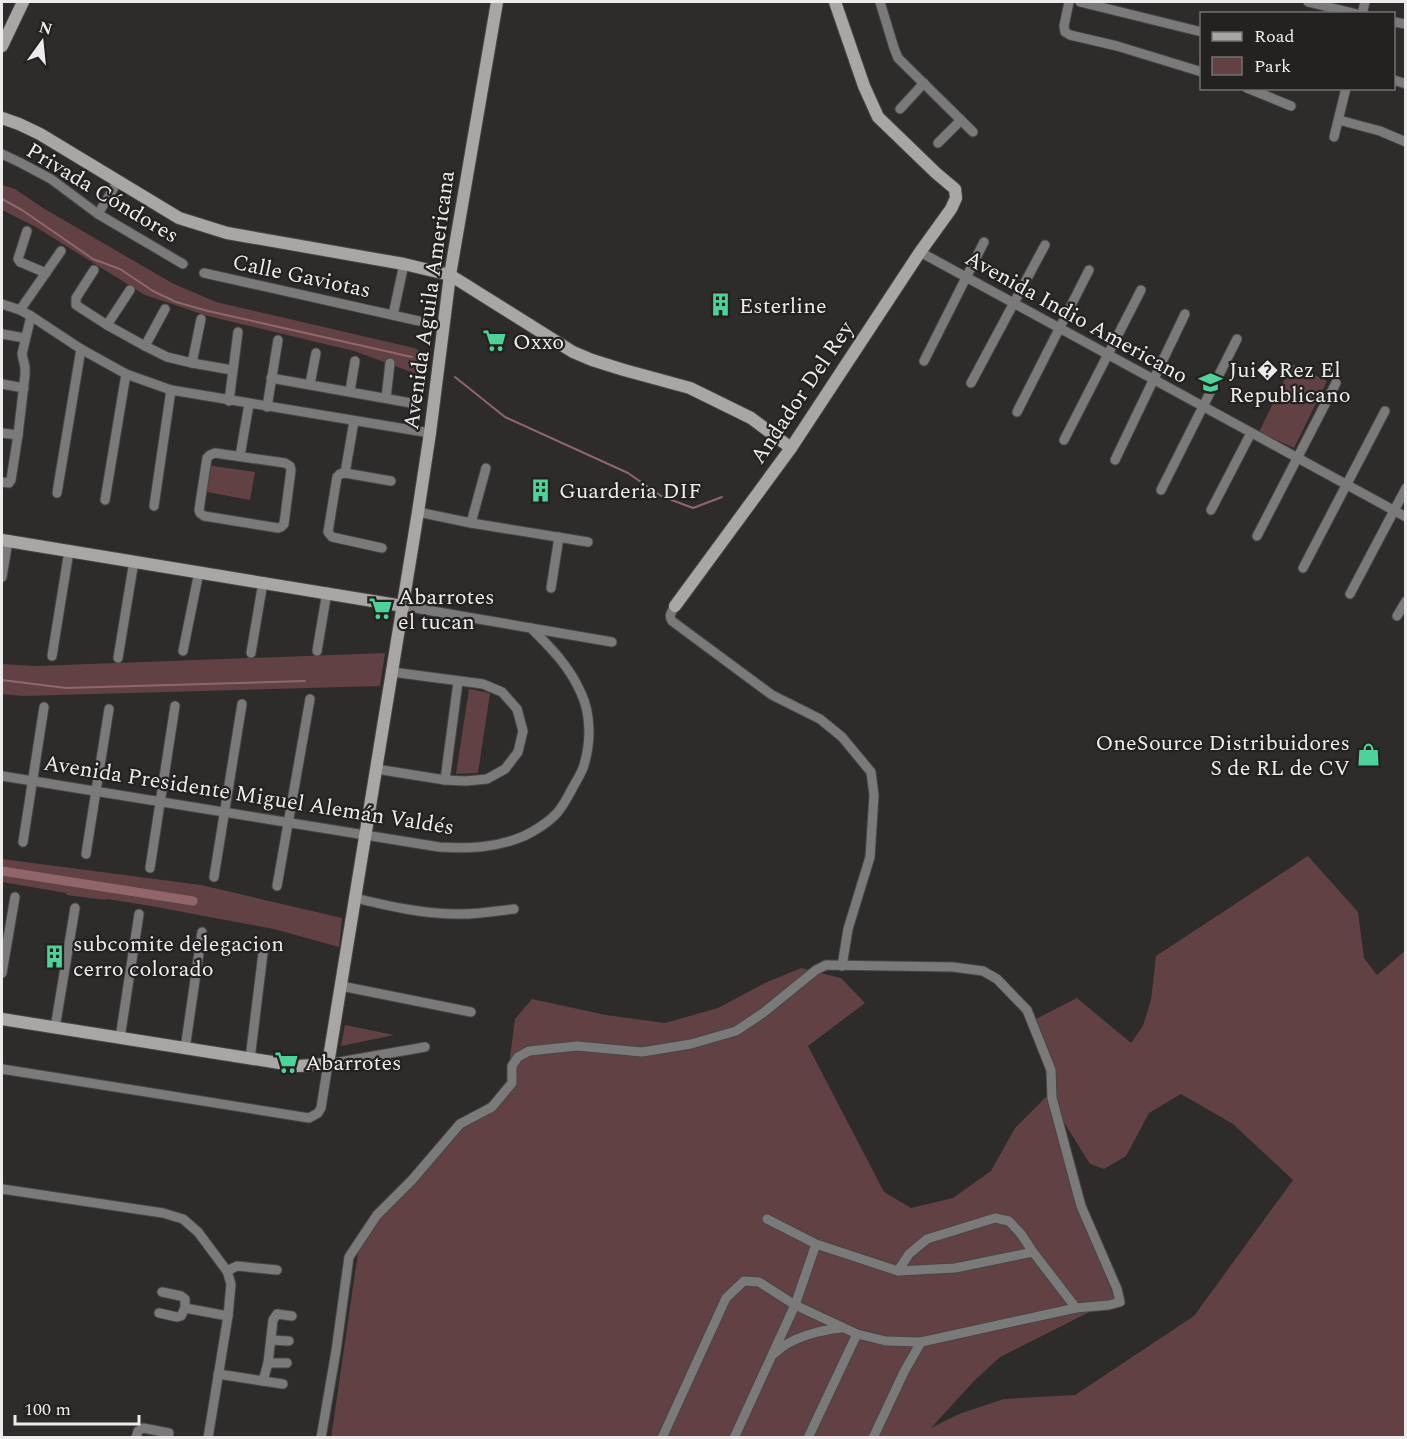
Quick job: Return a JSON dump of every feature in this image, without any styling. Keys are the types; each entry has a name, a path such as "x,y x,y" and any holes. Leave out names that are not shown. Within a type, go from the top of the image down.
{"street":[{"path":"2,46 23,2"},
{"name":"Avenida Aguila Americana","path":"328,1064 418,512 450,275 497,2"},
{"name":"Andador Del Rey","path":"675,606 791,448 920,252 951,209 956,198 955,189 878,117 864,86 835,2"},
{"path":"880,2 898,58 973,132"},
{"path":"1069,2 1064,26 1065,32 1070,35 1117,46 1200,71"},
{"path":"1080,2 1200,32"},
{"path":"1308,2 1349,12"},
{"path":"900,109 924,83"},
{"path":"1252,90 1291,106"},
{"path":"1334,137 1346,90"},
{"path":"2,118 40,134 179,218 227,233 404,264 450,275 573,352 624,370 690,388 751,418 791,448"},
{"path":"938,143 961,120"},
{"path":"1339,120 1380,131 1406,142"},
{"name":"Privada Cóndores","path":"2,154 51,179 98,214 183,264"},
{"path":"98,214 118,181"},
{"path":"27,231 18,259 46,273"},
{"path":"924,361 984,242"},
{"path":"971,383 1045,245"},
{"path":"20,310 61,251"},
{"name":"Avenida Indio Americano","path":"920,252 1406,517"},
{"name":"Calle Gaviotas","path":"393,315 404,264"},
{"path":"94,270 76,298 76,304 107,325 167,357 232,370"},
{"path":"1017,412 1089,270"},
{"name":"Calle Gaviotas","path":"204,273 419,321"},
{"path":"107,325 130,290"},
{"path":"1064,440 1141,291"},
{"path":"2,304 31,316 81,349 126,374 171,390 430,433"},
{"path":"145,346 165,309"},
{"path":"1115,460 1185,314"},
{"path":"2,482 9,483 11,480 26,367 22,354 31,316"},
{"path":"192,363 201,320"},
{"path":"229,400 238,332"},
{"path":"2,334 25,338"},
{"path":"1161,490 1237,339"},
{"path":"267,407 278,340"},
{"path":"57,493 81,349"},
{"path":"310,384 316,352"},
{"path":"350,391 355,361"},
{"path":"387,398 390,363"},
{"path":"105,500 126,374"},
{"path":"271,378 411,403"},
{"path":"1257,536 1336,383"},
{"path":"2,384 24,388"},
{"path":"154,506 171,390"},
{"path":"240,456 249,404"},
{"path":"1304,568 1385,411"},
{"path":"345,473 354,421"},
{"path":"2,433 18,435"},
{"path":"1210,510 1251,433"},
{"path":"210,454 240,456 285,463 290,466 286,513 284,524 281,527 204,516 199,510 207,458 210,454"},
{"path":"471,523 486,468"},
{"path":"382,548 332,537 328,532 336,480 340,474 391,481"},
{"path":"1350,594 1406,488"},
{"path":"418,512 588,542"},
{"path":"550,588 559,537"},
{"path":"2,577 5,541 327,592 612,642"},
{"path":"52,656 69,551"},
{"path":"118,658 134,561"},
{"path":"183,651 199,572"},
{"path":"251,653 263,582"},
{"path":"317,651 327,592"},
{"path":"1397,616 1406,601"},
{"path":"675,606 670,614 672,621 772,695 820,719 842,737 871,772 874,795 870,857 848,929 842,966"},
{"name":"Avenida Presidente Miguel Alemán Valdés","path":"2,776 439,847 467,849 492,847 525,835 555,815 568,798 584,766 589,737 587,711 582,694 566,666 552,648 531,628"},
{"path":"376,769 444,780 466,781 487,778 505,769 518,752 523,731 517,709 502,692 483,684 392,672"},
{"path":"444,780 458,682"},
{"path":"277,886 310,699"},
{"path":"214,877 242,704"},
{"path":"24,843 44,706"},
{"path":"150,868 175,706"},
{"path":"86,854 109,709"},
{"path":"2,973 15,897"},
{"path":"355,898 389,906 438,913 478,914 514,909"},
{"path":"55,1028 75,908"},
{"path":"120,1038 139,914"},
{"path":"185,1049 202,932"},
{"path":"250,1059 264,945"},
{"path":"321,1437 349,1257 377,1215 412,1180 460,1124 492,1107 512,1083 513,1066 518,1057 529,1051 577,1046 642,1052 692,1044 736,1031 763,1013 816,970 826,965 953,967 983,971 997,979 1027,1010 1051,1070 1052,1098 1081,1206 1117,1288 1120,1302 1076,1308 921,1342 886,1341 857,1334 844,1328 795,1305 759,1282 744,1281 726,1298 662,1437"},
{"path":"340,986 471,1012"},
{"path":"2,1019 298,1066 328,1064 425,1047"},
{"path":"2,1069 309,1118 314,1117 321,1108 328,1064"},
{"path":"2,1189 163,1213 183,1219 198,1232 227,1271 231,1284 208,1437"},
{"path":"898,1271 909,1254 927,1239 995,1218 1009,1221 1021,1234 1076,1308"},
{"path":"767,1219 816,1244 898,1271 955,1268 1033,1252"},
{"path":"734,1437 795,1305 816,1244"},
{"path":"227,1271 237,1266 276,1270"},
{"path":"159,1313 177,1317 181,1316 185,1308 185,1299 181,1296 162,1292"},
{"path":"185,1308 228,1316"},
{"path":"263,1381 268,1363 273,1320 277,1314 292,1316"},
{"path":"771,1357 786,1344 817,1332 844,1328"},
{"path":"808,1437 857,1334"},
{"path":"271,1340 289,1341"},
{"path":"873,1437 921,1342"},
{"path":"268,1363 287,1363"},
{"path":"218,1374 283,1384"},
{"path":"136,1437 138,1431 143,1428 169,1433 168,1437"}],"green space":[{"path":"2,185 15,189 43,208 172,283 216,302 414,348 426,354 425,377 354,351 208,316 145,295 34,226 2,210"},
{"path":"1292,364 1327,381 1294,448 1259,432"},
{"path":"206,465 255,472 250,500 202,491"},
{"path":"385,653 380,686 23,696 2,694 2,664 36,666"},
{"path":"469,689 490,693 478,773 456,774"},
{"path":"1308,856 1358,912 1364,958 1377,975 1405,951 1405,1437 331,1438 360,1239 463,1125 506,1087 515,1019 532,999 606,1015 665,1023 718,1008 765,983 801,968 841,978 865,1003 808,1046 884,1192 911,1208 953,1198 991,1171 1015,1128 1048,1095 1045,1067 1034,1020 1077,998 1131,1043 1143,1026 1151,1000 1156,956","holes":["1181,1094 1233,1124 1293,1180 1194,1316 1075,1395 1004,1399 959,1414 931,1428 974,1381 1000,1357 1115,1299 1078,1207 1057,1111 1090,1164 1104,1169 1126,1156 1149,1113"]},
{"path":"2,859 201,885 342,918 339,947 274,929 2,882"},
{"path":"345,1025 394,1035 341,1046"}],"waterway":[{"path":"2,199 22,210 93,259 120,269 153,291 176,302 412,357"},
{"path":"455,377 505,417 628,473 661,496 693,508 722,497"},
{"path":"2,680 66,688 305,681"},
{"path":"2,871 193,901"}],"place":[{"name":"Esterline","path":"721,305"},
{"name":"Oxxo","path":"495,341"},
{"name":"Jui�Rez El Republicano","path":"1211,382"},
{"name":"Guarderia DIF","path":"541,490"},
{"name":"Abarrotes el tucan","path":"380,609"},
{"name":"OneSource Distribuidores S de RL de CV","path":"1368,755"},
{"name":"subcomite delegacion cerro colorado","path":"55,956"},
{"name":"Abarrotes","path":"287,1062"}]}
